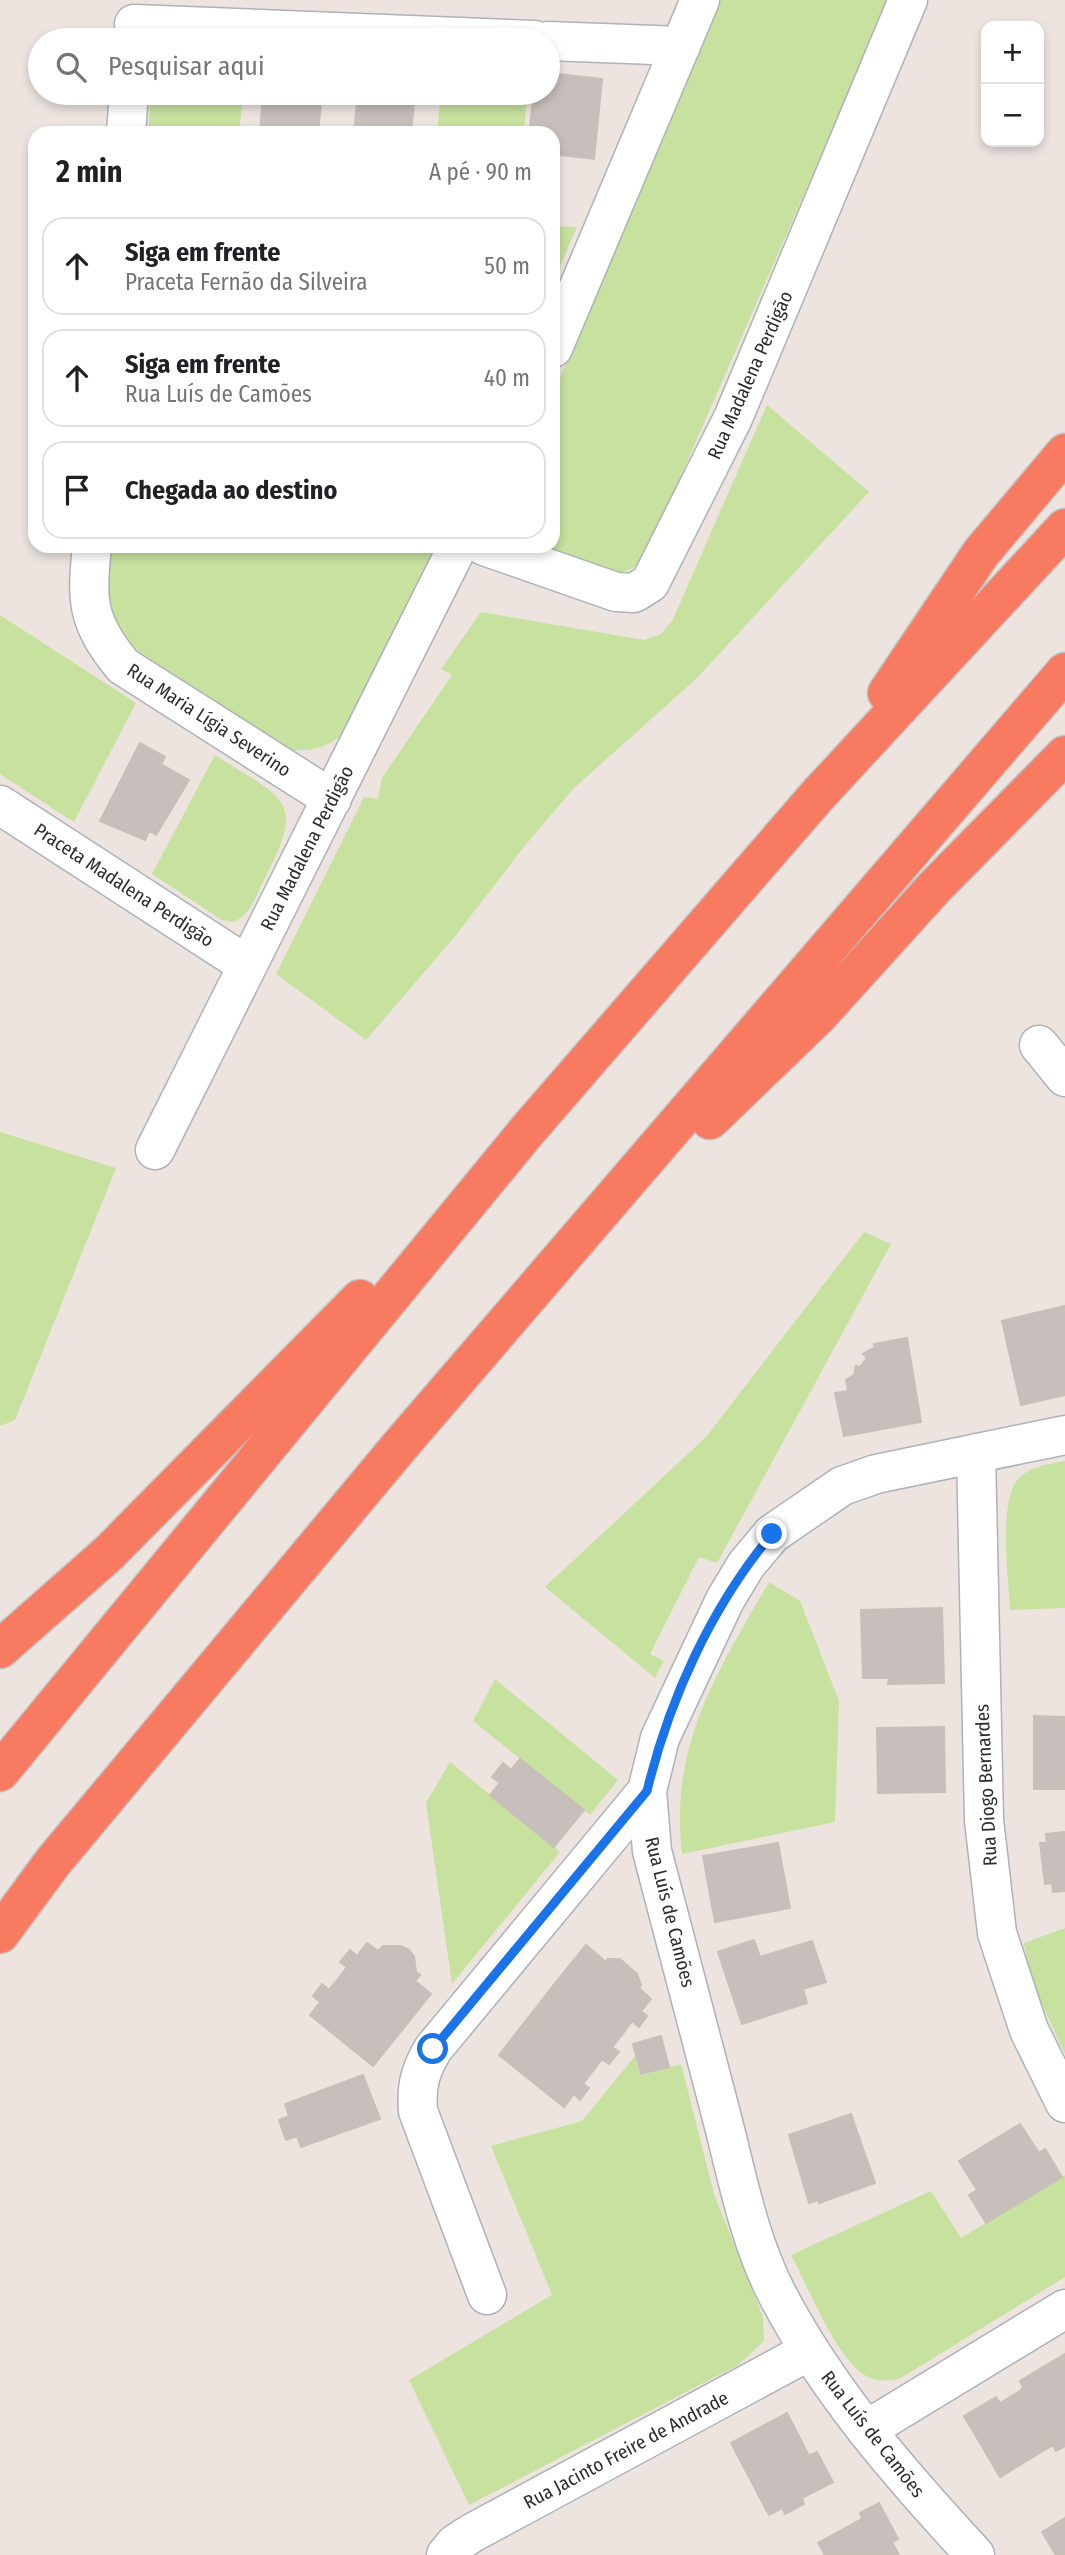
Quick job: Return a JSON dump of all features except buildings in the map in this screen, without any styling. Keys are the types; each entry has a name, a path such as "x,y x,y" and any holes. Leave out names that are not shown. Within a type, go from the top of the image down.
{"highway":[{"path":"817,796 981,553 1065,453"},
{"path":"0,1772 527,1131 817,796 1065,528"},
{"path":"0,1934 53,1861 390,1458 1065,672"},
{"path":"542,1282 818,1016 934,888 1065,755"},
{"path":"0,1649 109,1553 527,1131"}],"street":[{"path":"560,331 700,0"},
{"name":"Rua Madalena Perdigão","path":"504,553 616,592 634,593 650,583 733,418 908,0"},
{"path":"135,21 282,28"},
{"path":"560,41 681,46"},
{"path":"127,126 128,105"},
{"name":"Rua Maria Lígia Severino","path":"92,553 90,609 100,637 123,666 332,799"},
{"name":"Rua Madalena Perdigão","path":"155,1150 455,553"},
{"name":"Praceta Madalena Perdigão","path":"0,805 247,965"},
{"path":"1039,1045 1065,1077"},
{"name":"Rua Luís de Camões","path":"975,2555 918,2494 866,2430 809,2351 776,2292 747,2213 652,1851 647,1791 660,1738 678,1693 725,1600 746,1566 772,1534 842,1486 876,1474 1065,1435"},
{"name":"Rua Diogo Bernardes","path":"976,1454 984,1820 997,1933 1029,2030 1065,2103"},
{"path":"486,2295 418,2111 416,2087 422,2068 433,2049 647,1791"},
{"path":"866,2430 1065,2309"},
{"name":"Rua Jacinto Freire de Andrade","path":"446,2555 455,2544 472,2533 809,2351"}],"green space":[{"path":"720,0 889,0 645,558 637,566 621,573 560,552 560,377"},
{"path":"150,105 242,105 240,126 149,126"},
{"path":"440,105 526,105 525,126 438,126"},
{"path":"560,226 577,227 560,267"},
{"path":"767,405 869,492 697,678 573,789 523,848 456,935 366,1040 276,974 364,797 378,799 382,778 452,675 441,669 481,612 644,640 661,634 673,619"},
{"path":"108,553 434,553 343,734 331,743 313,749 291,750 138,651 126,639 112,615 106,577"},
{"path":"0,615 136,703 74,822 0,774"},
{"path":"215,755 273,793 282,804 286,817 284,833 276,854 254,900 243,916 232,922 222,920 152,874"},
{"path":"0,1132 116,1168 15,1420 0,1426"},
{"path":"864,1232 891,1244 717,1563 699,1557 650,1654 664,1661 655,1678 545,1587 706,1437"},
{"path":"1065,1461 1065,1608 1010,1610 1006,1520 1013,1488 1020,1477 1030,1470"},
{"path":"769,1582 800,1601 839,1701 835,1822 682,1854 680,1815 690,1744 715,1679"},
{"path":"495,1679 618,1780 590,1815 473,1721"},
{"path":"450,1762 560,1852 452,1984 426,1803"},
{"path":"1065,1928 1065,2054 1031,1980 1024,1943"},
{"path":"635,2056 640,2076 681,2064 714,2194 763,2317 764,2341 738,2365 469,2505 409,2380 552,2295 491,2146 582,2121"},
{"path":"1065,2175 1065,2277 899,2379 876,2380 853,2365 832,2336 791,2255 931,2191 961,2238"}],"route":[{"path":"433,2049 647,1791 660,1738 678,1693 725,1600 746,1566 772,1534"}]}
